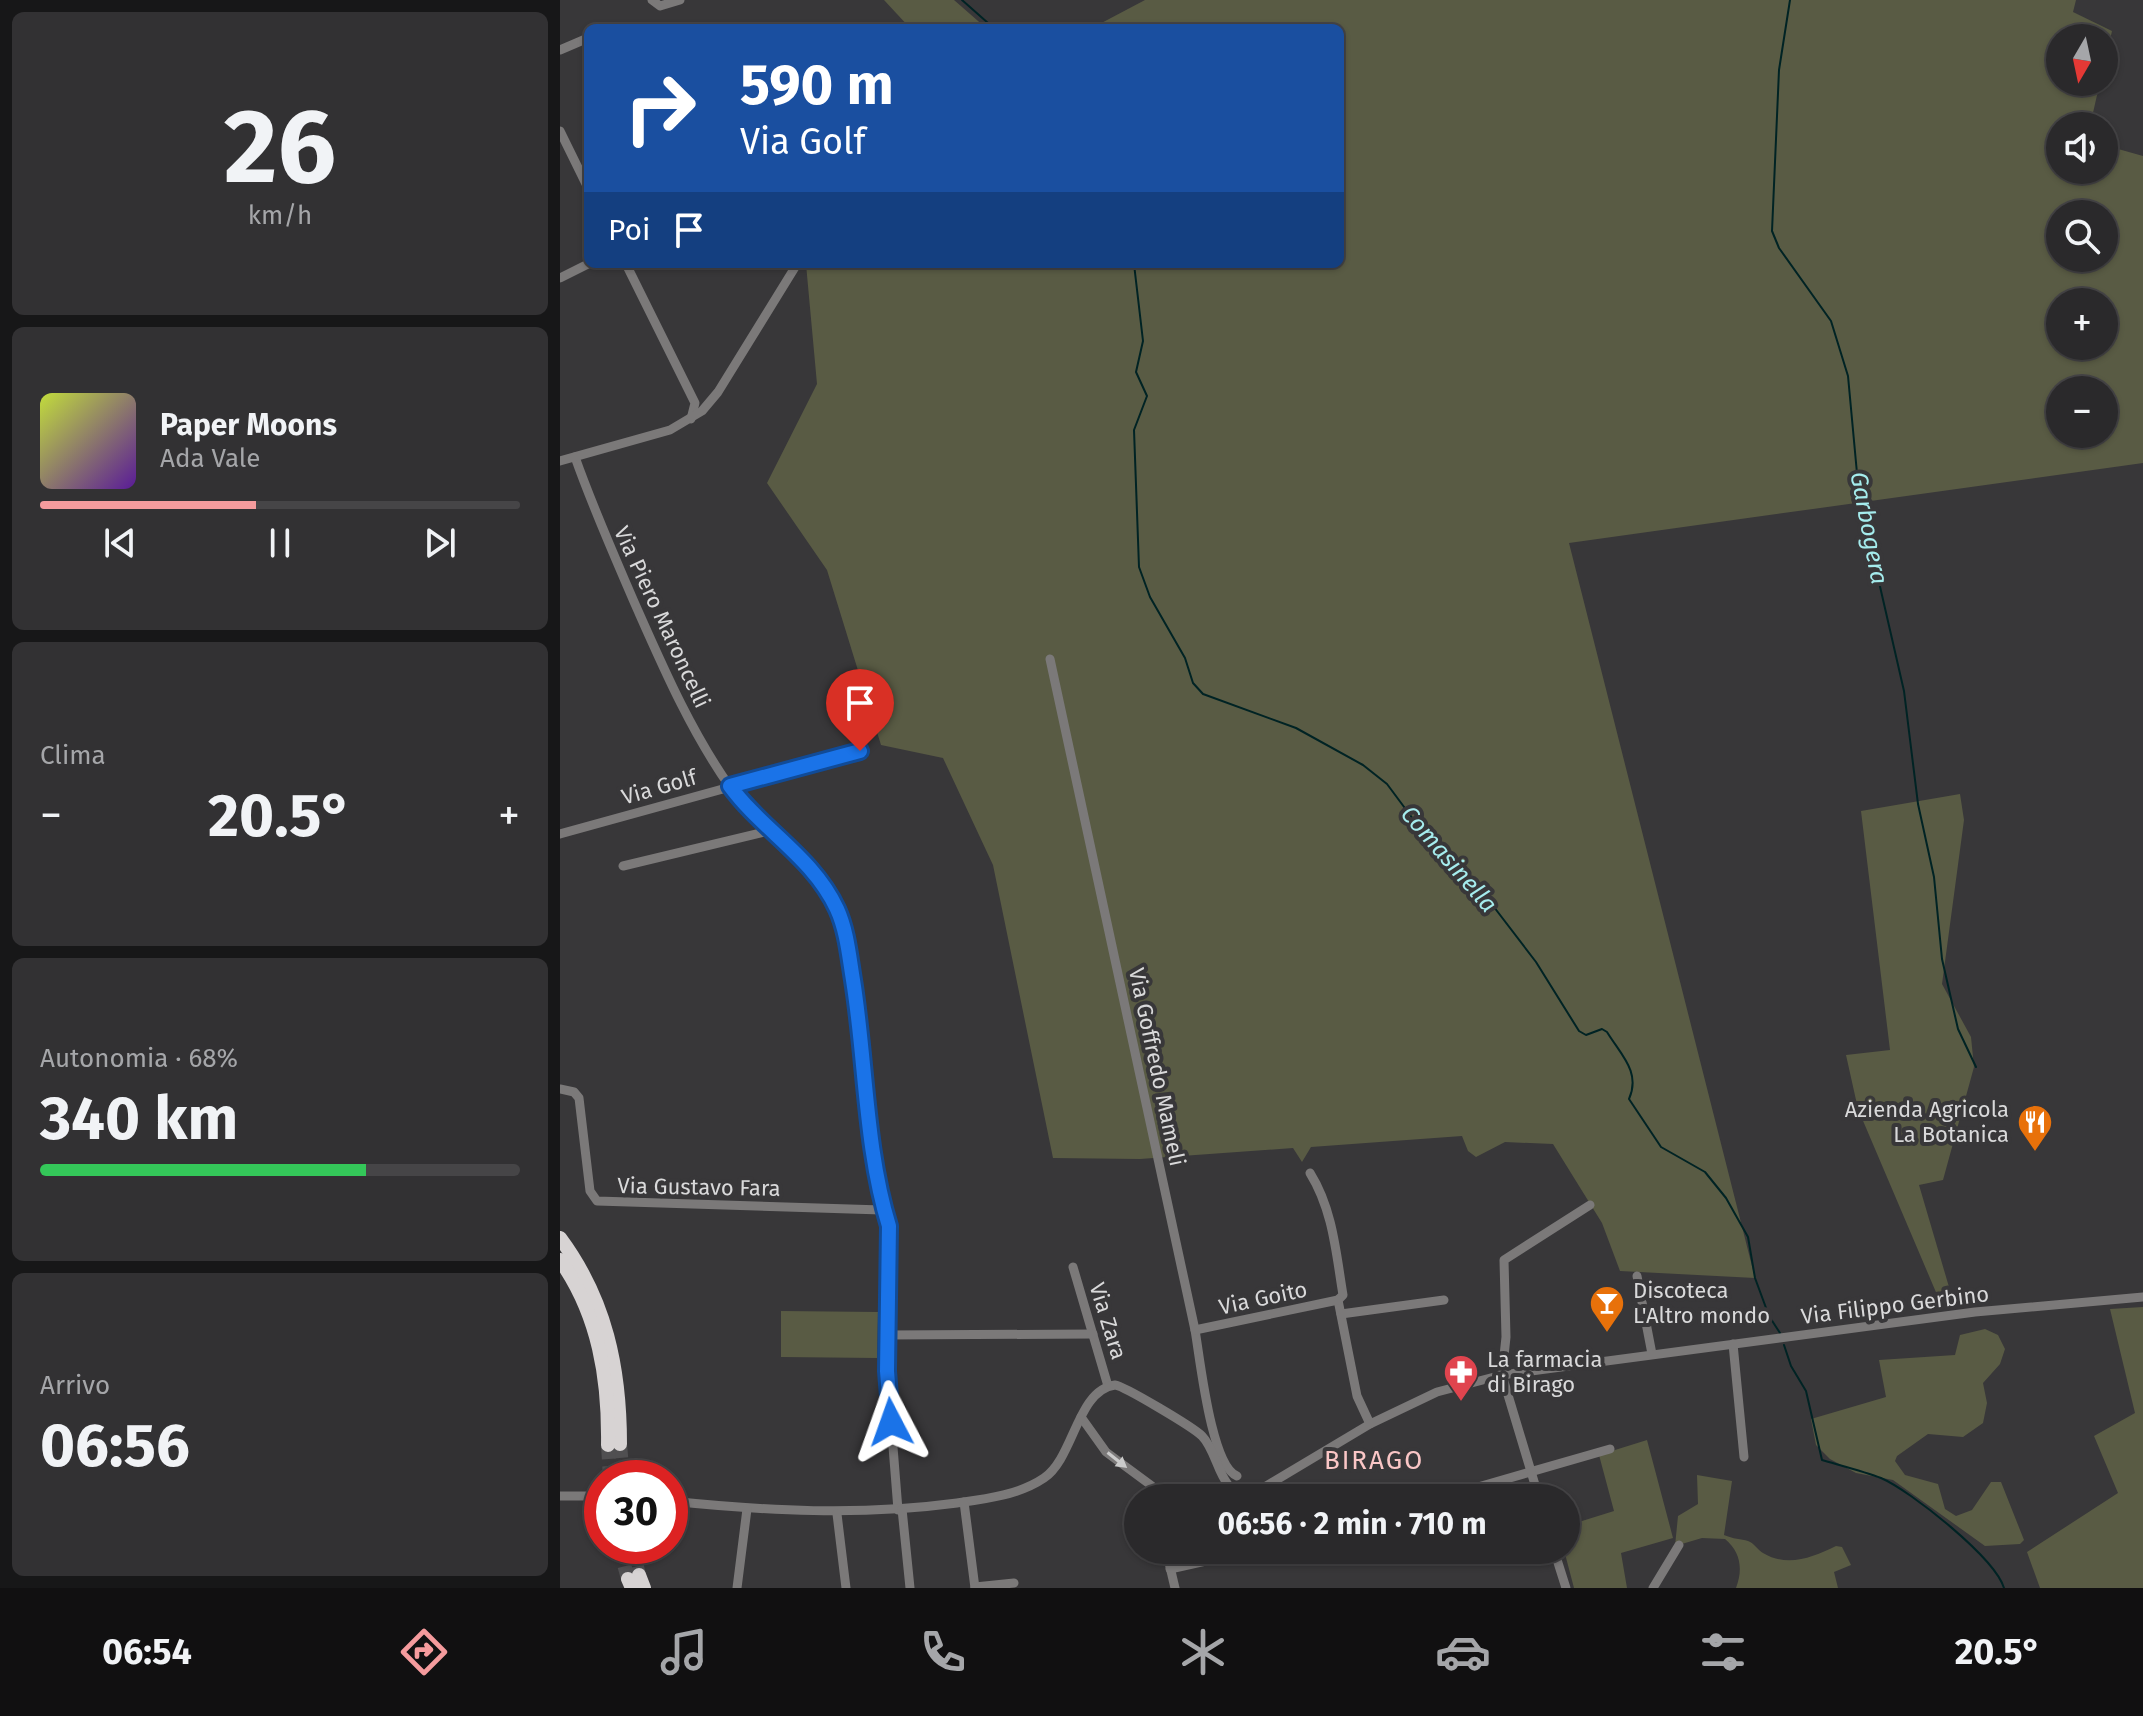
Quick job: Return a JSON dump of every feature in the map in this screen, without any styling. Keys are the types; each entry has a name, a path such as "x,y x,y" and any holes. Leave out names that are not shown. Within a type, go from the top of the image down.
{"highway":[{"path":"560,1238 579,1265 603,1318 617,1370 614,1444 601,1352 580,1294 560,1260"}],"street":[{"path":"655,2 680,0"},
{"path":"560,50 584,40"},
{"path":"560,131 584,180"},
{"path":"560,278 584,266"},
{"path":"628,268 695,403 691,419"},
{"path":"560,461 670,430 691,419 718,392 795,268"},
{"name":"Via Piero Maroncelli","path":"575,457 598,523 673,688 730,786 823,884 842,922 859,1020 872,1150 882,1210 889,1226 887,1371 910,1588"},
{"name":"Via Goffredo Mameli","path":"1050,659 1195,1330 1214,1433 1228,1471 1237,1476"},
{"name":"Via Golf","path":"560,834 860,751"},
{"path":"623,866 773,830"},
{"name":"Via Gustavo Fara","path":"560,1089 574,1092 579,1098 590,1191 597,1201 882,1210"},
{"path":"1310,1173 1321,1191 1332,1228 1343,1295 1338,1300 1357,1396 1370,1424"},
{"path":"1535,1484 1502,1375 1506,1337 1504,1260 1590,1205"},
{"name":"Via Zara","path":"1073,1267 1108,1386"},
{"path":"1637,1276 1652,1354"},
{"name":"Via Filippo Gerbino","path":"1273,1484 1370,1424 1437,1392 1502,1375 1975,1312 2143,1297"},
{"name":"Via Goito","path":"1195,1330 1338,1300"},
{"path":"1341,1314 1444,1300"},
{"path":"888,1335 1093,1334"},
{"path":"1733,1344 1744,1457"},
{"path":"688,1503 837,1514 964,1502 1019,1490 1048,1476 1062,1462 1081,1417 1099,1392 1108,1386"},
{"name":"Via Filippo Gerbino","path":"1108,1386 1126,1388 1148,1404 1193,1428 1208,1443 1228,1484"},
{"path":"1081,1417 1106,1452 1149,1484"},
{"path":"1491,1484 1610,1449"},
{"path":"560,1496 584,1496"},
{"path":"964,1502 975,1588 1014,1583"},
{"path":"737,1588 747,1509"},
{"path":"837,1514 846,1588"},
{"path":"1653,1588 1679,1545"},
{"path":"1169,1564 1175,1588"},
{"path":"1170,1569 1192,1564"},
{"path":"1558,1564 1566,1588"}],"green space":[{"path":"884,0 954,0 981,24 906,24"},
{"path":"1145,0 2076,0 2073,12 2098,24 2046,24 2046,96 2097,96 2093,112 2046,112 2046,184 2118,184 2118,149 2143,156 2143,463 1569,543 1755,1278 1620,1271 1602,1223 1553,1144 1505,1142 1476,1157 1468,1151 1462,1136 1311,1147 1302,1162 1293,1148 1140,1159 1053,1158 993,865 943,758 881,745 827,570 767,483 817,384 806,268 1344,268 1344,24 1100,24"},
{"path":"1960,794 1964,820 1942,984 1971,1037 1974,1067 1943,1180 1919,1185 1954,1304 1941,1304 1858,1109 1846,1055 1890,1050 1861,811"},
{"path":"2143,1307 2143,1588 2040,1588 2027,1552 2118,1493 2094,1436 2135,1413 2110,1309"},
{"path":"781,1311 878,1312 877,1358 781,1357"},
{"path":"1985,1329 1998,1335 2005,1349 2000,1364 1983,1383 1987,1403 1983,1423 1963,1437 1928,1434 1897,1456 1895,1461 1905,1475 1938,1484 1945,1509 1956,1516 1972,1510 1991,1482 2001,1482 2024,1540 2020,1544 1985,1546 1893,1480 1856,1473 1830,1459 1816,1445 1811,1419 1886,1397 1879,1360 1955,1355 1960,1335"},
{"path":"1647,1440 1673,1538 1621,1553 1627,1588 1574,1588 1568,1564 1580,1564 1580,1522 1614,1511 1599,1455"},
{"path":"1697,1475 1732,1481 1724,1535 1748,1541 1763,1553 1782,1560 1800,1559 1836,1546 1842,1547 1851,1565 1834,1572 1838,1588 1736,1588 1739,1562 1725,1539 1702,1538 1675,1546 1678,1516 1698,1504"}],"waterway":[{"name":"Comasinella","path":"962,0 993,24"},
{"name":"Garbogera","path":"1790,0 1779,70 1772,231 1779,248 1831,321 1848,376 1859,495 1904,691 1918,804 1934,877 1942,959 1958,1029 1976,1067"},
{"name":"Comasinella","path":"1134,268 1143,341 1136,372 1147,396 1134,430 1139,567 1150,597 1185,658 1193,683 1203,694 1296,728 1363,765 1387,784 1442,858 1484,894 1536,962 1579,1031 1586,1035 1602,1029 1607,1032 1631,1072 1633,1080 1629,1099 1661,1147 1705,1172 1726,1198 1748,1237 1755,1278 1769,1316 1780,1333"},
{"path":"1784,1345 1791,1366 1806,1391 1822,1460 1881,1478 1912,1496 1969,1543 1997,1575 2004,1588"}],"tunnel":[{"path":"620,1444 621,1460"},
{"path":"608,1445 609,1460"},
{"path":"624,1564 628,1579"},
{"path":"636,1564 639,1575"}],"place":[{"name":"Azienda Agricola La Botanica","path":"2035,1153"},
{"name":"Discoteca L'Altro mondo","path":"1607,1334"},
{"name":"La farmacia di Birago","path":"1461,1403"}],"district":[{"name":"BIRAGO","path":"1374,1460"}],"route":[{"path":"860,751 730,786 813,871 837,910 846,936 859,1020 872,1150 882,1210 889,1226 887,1371 891,1422"}]}
